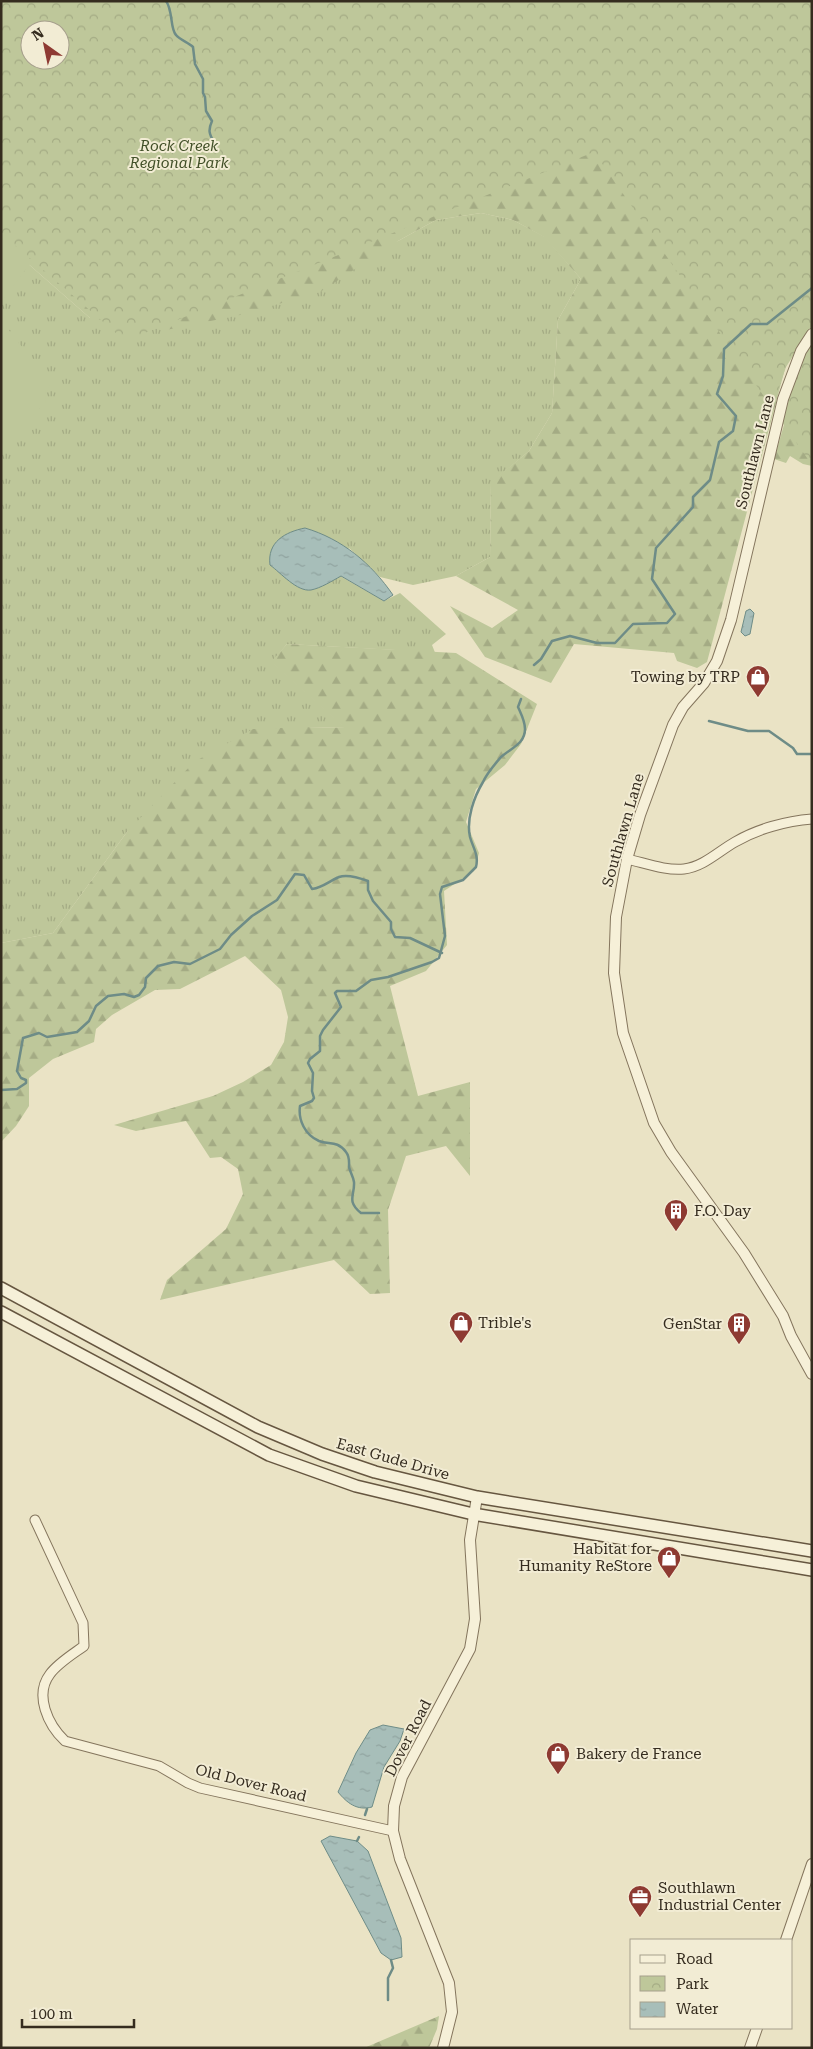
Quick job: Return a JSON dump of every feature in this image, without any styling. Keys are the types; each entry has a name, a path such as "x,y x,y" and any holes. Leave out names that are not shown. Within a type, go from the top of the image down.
{"main road":[{"name":"East Gude Drive","path":"1,1288 258,1427 298,1444 375,1472 477,1497 812,1551"},
{"path":"1,1312 269,1455 356,1486 473,1514 812,1570"}],"street":[{"name":"Southlawn Lane","path":"812,334 801,351 783,399 731,620 717,661 708,678 683,707 672,725 640,815 627,859 616,917 614,973 622,1033 654,1123 671,1152 755,1270 783,1316 791,1336 812,1374"},
{"path":"627,859 684,870 694,867 736,841 754,833 794,820 812,819"},
{"name":"Dover Road","path":"443,2048 452,2012 449,1983 400,1859 393,1831 394,1806 402,1777 465,1660 473,1638 475,1619 470,1540 477,1497"},
{"name":"Old Dover Road","path":"35,1520 83,1624 84,1646 50,1673 43,1688 44,1705 55,1732 65,1741 159,1766 200,1788 393,1831"},
{"path":"786,1939 812,1864"},
{"path":"750,2048 757,2029"}],"green space":[{"name":"Rock Creek Regional Park","path":"1,1 812,1 791,346 707,662 697,668 677,661 674,653 574,644 551,683 485,657 450,606 492,628 518,610 456,576 490,557 491,482 529,451 552,413 558,320 581,279 544,237 513,220 481,213 436,220 398,241 320,292 240,315 166,330 90,318 1,240"},
{"name":"Rock Creek Regional Park","path":"1,1 812,1 812,326 786,367 772,408 594,152 125,341 1,233"},
{"path":"481,213 513,220 545,237 581,279 558,320 552,413 529,451 491,483 490,557 456,576 413,585 380,577 349,548 312,590 340,576 384,601 400,593 446,634 432,645 440,665 413,662 395,650 287,644 272,662 346,728 307,727 127,832 53,933 1,943 1,240 90,318 398,241 436,220"},
{"path":"1,238 30,264 1,302"},
{"path":"1,320 50,383 48,390 45,391 46,403 10,436 1,436"},
{"path":"812,338 812,465 779,418 790,386"},
{"path":"812,351 812,466 803,464 790,456 786,463 774,459 801,367"},
{"path":"287,644 456,653 537,704 521,744 505,765 476,789 466,822 479,853 474,871 444,891 447,945 426,971 390,986 418,1096 470,1082 470,1176 446,1146 406,1156 388,1210 390,1293 370,1294 334,1260 160,1300 167,1280 226,1229 243,1194 238,1169 221,1157 210,1158 186,1121 136,1131 114,1125 213,1096 243,1082 271,1065 284,1042 288,1017 281,990 245,956 180,989 155,990 112,1015 96,1029 94,1042 53,1059 29,1078 29,1106 16,1126 1,1142 1,943 53,933 127,832 194,762 253,729 345,728 271,662"},
{"path":"439,2016 437,2029 429,2048 364,2048"}],"water":[{"path":"305,528 331,539 355,554 375,573 393,595 384,601 341,576 311,590 300,588 289,581 270,565 271,550 274,544 284,535"},
{"path":"750,609 754,613 750,634 745,636 741,632 746,611"},
{"path":"383,1725 404,1729 400,1741 384,1767 372,1807 357,1807 345,1800 338,1792 356,1753 370,1730"},
{"path":"330,1836 357,1841 368,1851 401,1938 402,1957 391,1960 381,1953 321,1841"}],"waterway":[{"path":"166,1 170,9 174,32 193,47 195,64 203,79 206,111 212,121 210,132 214,142"},
{"path":"534,665 541,659 552,641 570,636 597,643 615,643 633,624 667,623 675,614 652,579 656,548 693,507 693,497 710,480 719,442 733,431 736,416 717,394 723,376 724,349 751,324 767,324 812,288"},
{"path":"379,1213 361,1213 356,1209 352,1201 354,1182 349,1167 349,1158 343,1148 314,1138 306,1131 301,1122 300,1106 312,1101 314,1098 312,1091 313,1073 308,1063 320,1051 320,1036 341,1007 335,993 337,991 356,991 371,980 388,977 439,958 445,936 440,894 442,887 463,880 476,867 476,855 469,830 472,808 489,772 501,757 523,738 525,726 518,707 521,699"},
{"path":"709,721 748,731 769,731 793,748 797,754 812,754"},
{"path":"1,1090 17,1089 26,1083 26,1080 21,1078 17,1071 23,1038 39,1033 47,1037 77,1032 89,1021 96,1006 108,996 124,994 134,997 139,995 145,987 146,978 158,966 174,962 190,964 220,949 231,935 252,916 277,900 295,874 304,875 312,889 342,876 368,881 368,890 373,901 391,922 391,929 395,937 410,938 442,953"},
{"path":"365,1815 367,1809"},
{"path":"357,1841 359,1837"},
{"path":"388,2000 388,1978 393,1968 391,1960"}],"place":[{"name":"Towing by TRP","path":"758,698"},
{"name":"F.O. Day","path":"676,1232"},
{"name":"Trible's","path":"461,1344"},
{"name":"GenStar","path":"739,1345"},
{"name":"Habitat for Humanity ReStore","path":"669,1579"},
{"name":"Bakery de France","path":"558,1775"},
{"name":"Southlawn Industrial Center","path":"640,1918"}]}
